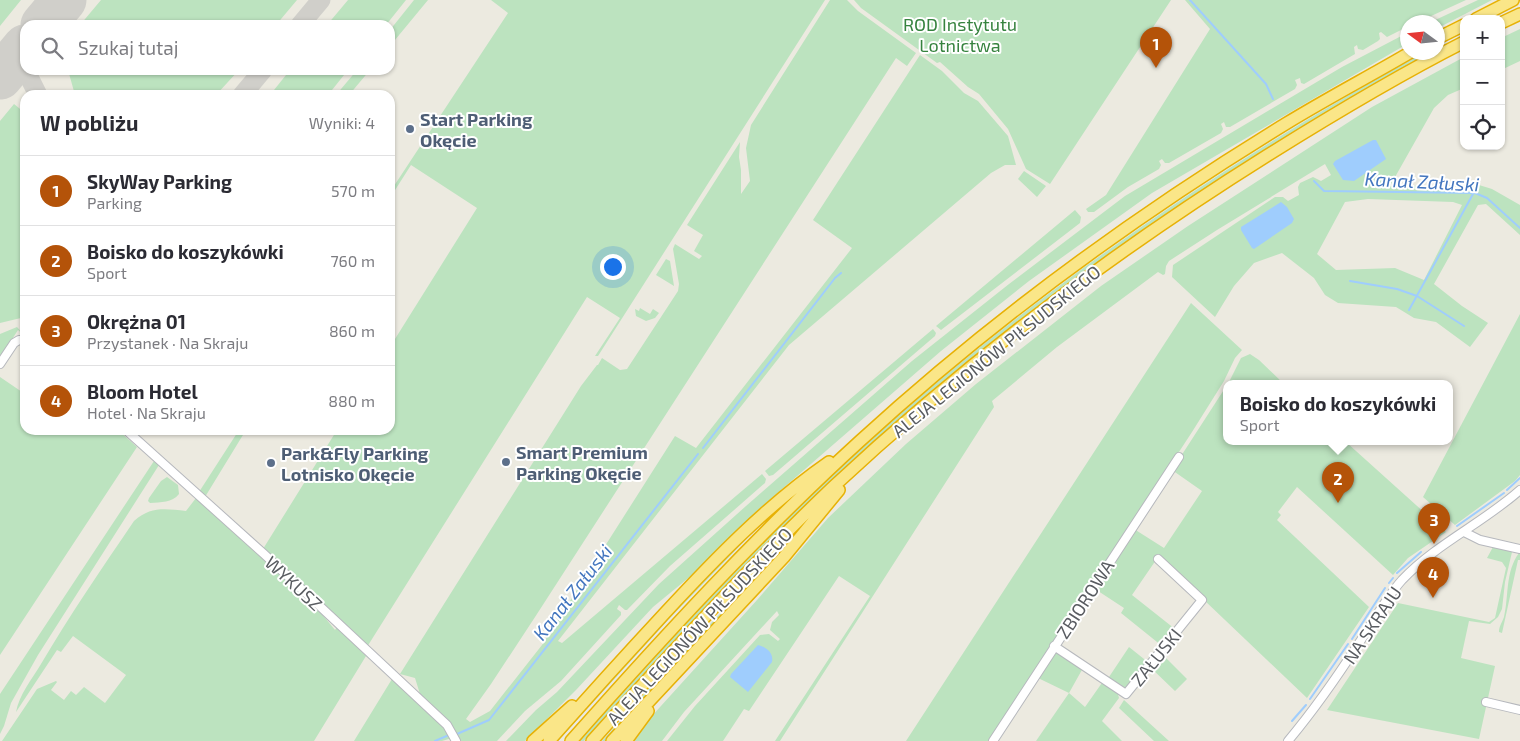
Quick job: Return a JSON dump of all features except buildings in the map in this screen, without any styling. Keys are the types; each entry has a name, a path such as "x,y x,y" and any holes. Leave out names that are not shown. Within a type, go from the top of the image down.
{"highway":[{"path":"1484,15 1513,0"},
{"path":"1505,21 1520,14"},
{"path":"1445,34 1460,27"},
{"name":"ALEJA LEGIONÓW PIŁSUDSKIEGO","path":"592,741 724,596 799,520 906,422 981,358 1058,298 1215,188 1323,120 1460,44"},
{"name":"ALEJA LEGIONÓW PIŁSUDSKIEGO","path":"571,741 713,585 790,506 861,440 955,359 1113,238 1201,177 1289,122 1400,59"},
{"path":"549,741 602,681 746,529 806,478 861,440"},
{"path":"612,741 784,557 860,463"},
{"path":"626,741 680,667"},
{"path":"533,741 568,708 602,681"}],"street":[{"path":"0,364 14,343 20,340"},
{"name":"WYKUSZ","path":"132,435 264,554 447,725 456,741"},
{"name":"ZBIOROWA","path":"993,741 1179,457"},
{"name":"NA SKRAJU","path":"1288,741 1329,689 1398,585 1422,562 1520,490"},
{"path":"1464,532 1480,540 1520,549"},
{"name":"ZAŁUSKI","path":"1054,646 1126,694 1202,600 1158,559"},
{"path":"1486,702 1520,710"}],"green space":[{"path":"0,0 21,0 0,26"},
{"path":"101,0 297,0 280,20 84,20"},
{"path":"348,0 406,0 390,20 331,20"},
{"path":"414,0 428,0 395,40 395,24"},
{"path":"491,0 825,0 598,356 595,356 620,318 587,297 367,647 263,549 334,435 395,435 395,339 477,208 411,165 395,190 395,184 508,13"},
{"path":"830,0 847,0 858,11 916,53 907,66 896,58 537,614 466,719 470,722 490,711 542,645 675,436 696,448 852,248 813,220 920,55 942,71 964,93 978,101 1008,136 1016,165 1005,165 991,173 789,345 558,641 562,643 762,474 766,479 765,483 670,566 627,610 619,605 617,609 621,612 621,615 561,681 525,711 497,741 459,741 444,716 420,694 415,678 400,674 581,386 602,358 620,370 627,369 678,291 679,284 673,249 675,244 699,259 702,256 694,251 703,235 687,225 740,142 741,194 750,181 746,148 751,125"},
{"name":"ROD Instytutu Lotnictwa","path":"854,0 1171,0 1050,184 1026,169 1008,129 979,94 968,87 940,62 937,63 861,8"},
{"path":"1185,0 1466,0 1433,15 1400,15 1400,30 1387,37 1381,32 1379,33 1380,39 1363,50 1358,49 1357,45 1354,47 1355,54 1304,84 1301,83 1300,78 1295,80 1297,85 1295,89 1230,127 1226,127 1224,122 1221,124 1223,129 1221,133 1169,163 1165,163 1162,159 1159,161 1161,165 1159,169 1128,187 1094,212 1088,212 1086,209 1106,195 1210,29"},
{"path":"1478,0 1492,0 1445,24 1445,15"},
{"path":"1520,29 1520,61 1505,68 1505,60 1505,36"},
{"path":"1400,37 1400,48 1152,193 1029,281 941,351 758,510 692,575 653,607 576,690 525,741 506,741 536,710 557,692 659,584 912,361 1125,196 1342,67"},
{"path":"1460,59 1460,90 1448,95 1434,108 1390,186 1479,185 1492,189 1520,205 1520,235 1486,204 1478,205 1434,284 1488,323 1470,347 1436,322 1414,318 1396,307 1338,303 1325,295 1314,278 1282,253 1254,263 1234,286 1215,317 1172,277 1173,265 1275,197 1283,197 1288,201 1299,195 1298,187 1300,183 1313,177 1321,181 1331,175 1325,164 1169,261 1165,274 1163,275 1158,272 1057,347 992,401 994,407 780,741 775,741 870,596 839,576 749,711 744,709 723,741 667,741 695,706 760,635 769,634 778,641 780,639 770,630 772,622 779,615 777,611 684,712 662,741 634,741 651,717 828,518 906,444 976,384 1101,286 1188,226 1372,107","holes":["1368,199 1453,202 1462,205 1424,280 1395,268 1336,270 1317,254 1345,202"]},
{"path":"1411,60 1418,60 1272,145 1195,195 1119,246 973,357 903,416 802,509 707,607 584,741 579,741 703,604 767,538 833,474 971,354 1115,245 1266,145"},
{"path":"69,75 234,75 221,90 74,90"},
{"path":"286,75 344,75 332,90 274,90"},
{"path":"353,75 366,75 353,90 340,90"},
{"path":"14,104 20,109 20,318 0,323 0,121"},
{"path":"1024,171 1046,186 1037,197 1018,179"},
{"path":"1075,210 1081,217 1080,223 941,330 936,326"},
{"path":"666,259 670,261 674,286 656,275"},
{"path":"1191,303 1242,350 1235,358 1223,383 1192,432 990,741 906,741"},
{"path":"640,308 650,314 653,309 659,313 655,318 646,321 636,316 635,309 639,311"},
{"path":"1520,314 1520,475 1515,481 1455,525 1423,497 1451,445 1453,445 1453,440"},
{"path":"17,327 20,330 18,330 0,358 0,334"},
{"path":"933,329 936,333 935,336 773,475 769,476 765,471"},
{"path":"1250,354 1280,380 1230,380 1241,358"},
{"path":"0,377 20,391 20,435 124,435 137,447 0,655"},
{"path":"1223,391 1223,445 1349,445 1446,532 1408,558 1393,575 1297,487 1278,512 1281,515 1277,520 1369,607 1307,698 1204,600 1156,560 1132,595 1175,629 1162,646 1121,613 1124,608 1095,589 1134,529 1164,548 1202,491 1172,470"},
{"path":"236,435 243,435 205,497 199,492"},
{"path":"154,461 159,465 38,655 11,703 0,734 0,694"},
{"path":"167,477 178,485 179,494 170,501 150,503 148,501 149,498 161,481"},
{"path":"196,498 317,608 335,630 337,627 366,656 314,741 2,741 37,689 56,681 51,690 64,700 71,691 76,695 84,687 105,703 126,675 73,636 61,652 57,650 16,712 20,699 30,681 134,521 152,511 165,509 186,511"},
{"path":"767,518 669,619 558,741 554,741 667,617 749,532"},
{"path":"790,541 765,571 669,672 607,741 602,741 666,670"},
{"path":"1493,547 1512,552 1505,582 1502,609 1498,617 1490,624 1469,621 1461,658 1495,666 1479,739 1327,710 1398,603 1489,622 1495,618 1506,568 1502,562 1487,558"},
{"path":"1519,553 1520,560 1518,560 1502,633 1499,630 1506,609 1509,576"},
{"path":"1129,647 1149,663 1127,690 1109,677"},
{"path":"1055,651 1083,668 1069,693 1038,678"},
{"path":"1161,653 1187,679 1175,691 1150,667"},
{"path":"392,679 444,728 450,731 452,738 442,741 354,741"},
{"path":"1104,680 1117,691 1119,698 1102,721 1122,741 1036,741 1069,693 1085,707"},
{"path":"1124,700 1169,741 1154,741 1119,708"}],"water":[{"path":"1376,140 1386,159 1354,181 1343,180 1333,164 1335,161"},
{"path":"1281,202 1287,207 1294,219 1292,223 1254,249 1252,248 1241,227"},
{"path":"758,645 769,651 772,656 772,662 748,692 730,677"}],"waterway":[{"name":"Kanał Załuski","path":"1190,0 1266,84 1273,99"},
{"name":"Kanał Załuski","path":"1314,181 1324,191 1475,193 1487,198 1520,228"},
{"path":"1409,310 1473,194"},
{"name":"Kanał Załuski","path":"703,448 835,278 841,273"},
{"path":"1350,281 1397,289 1417,296 1464,326"},
{"name":"Kanał Załuski","path":"457,734 489,720 698,454"},
{"path":"1507,490 1520,478"},
{"path":"1457,526 1504,493"},
{"path":"1397,573 1421,552"},
{"path":"1389,583 1393,578"},
{"path":"1352,639 1385,588"},
{"path":"1310,699 1348,644"},
{"path":"1292,721 1306,705"},
{"name":"Kanał Załuski","path":"435,741 449,735"}],"taxiway":[{"path":"304,20 321,0"},
{"path":"28,75 36,90"},
{"path":"246,90 259,75"}],"runway":[{"path":"47,20 64,0"},
{"path":"0,77 20,53"}],"place":[{"name":"SkyWay Parking","path":"1156,68"},
{"name":"Start Parking Okęcie","path":"410,129"},
{"name":"Smart Premium Parking Okęcie","path":"506,462"},
{"name":"Park&Fly Parking Lotnisko Okęcie","path":"271,463"},
{"name":"Boisko do koszykówki","path":"1338,503"},
{"name":"Okrężna 01","path":"1434,544"},
{"name":"Bloom Hotel","path":"1433,598"}]}
